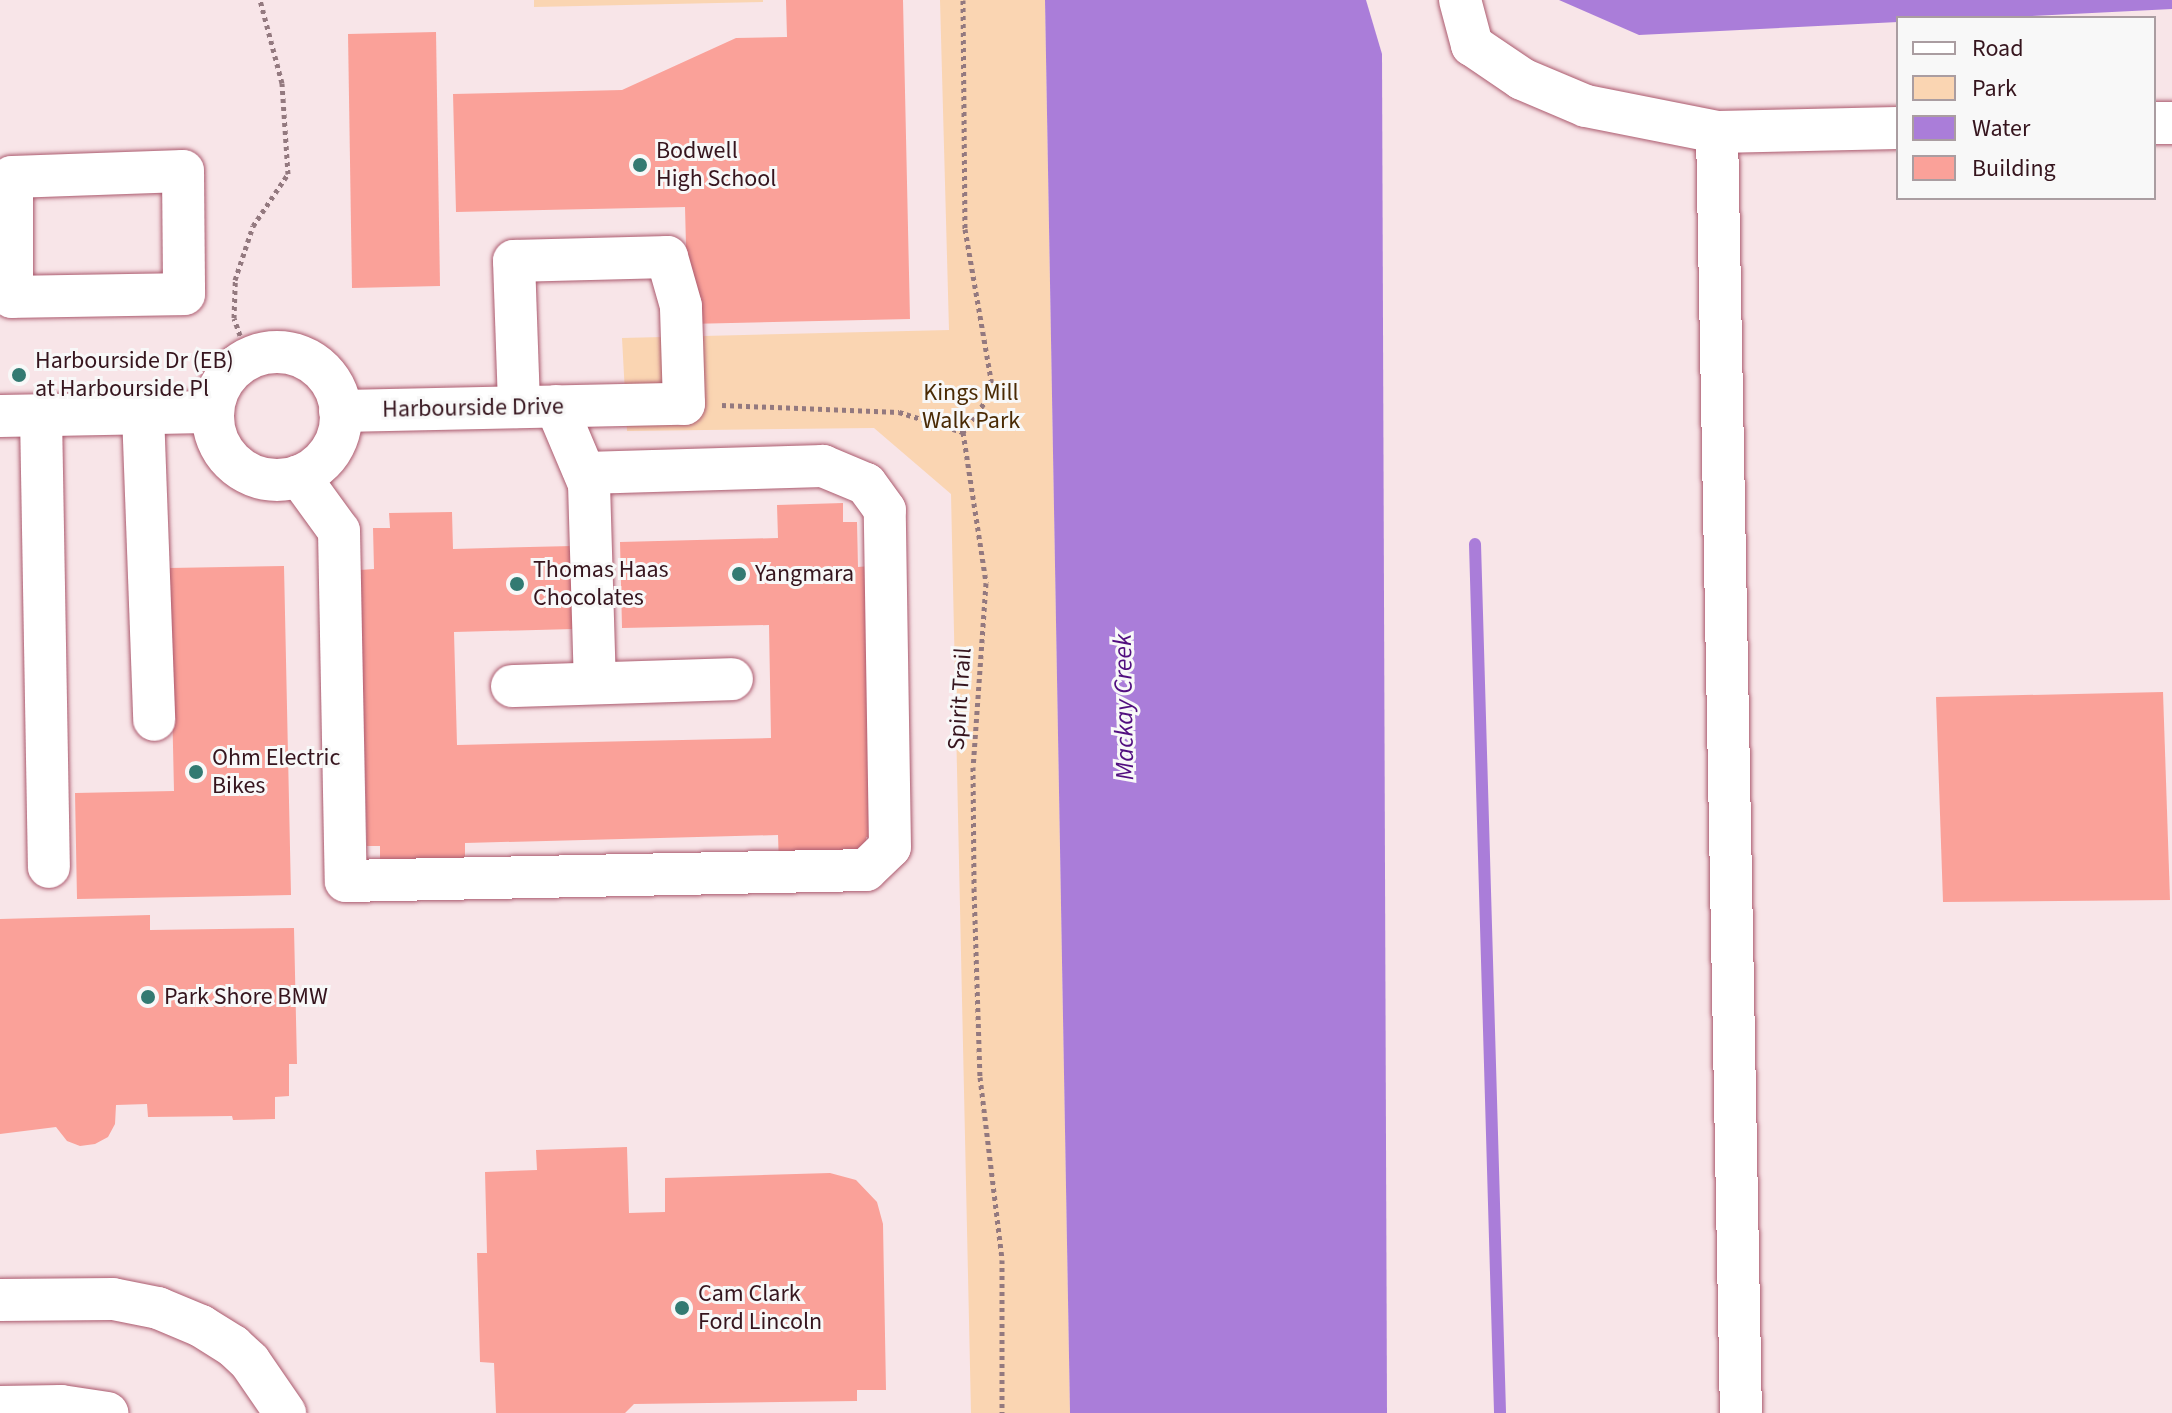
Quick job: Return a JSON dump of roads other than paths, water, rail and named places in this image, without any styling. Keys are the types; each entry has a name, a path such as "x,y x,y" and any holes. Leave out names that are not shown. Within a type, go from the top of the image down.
{"street":[{"path":"1460,0 1472,45 1522,79 1586,106 1717,132 1896,128"},
{"path":"1717,132 1741,1413"},
{"path":"183,171 184,294 12,297 6,251 12,177 183,171"},
{"name":"Harbourside Drive","path":"340,411 684,404 681,306 667,257 514,261 538,406"},
{"path":"288,353 314,364 332,385 340,411 337,438 311,470 299,476 271,480 257,477 233,463 217,439 213,412 220,386 248,358 288,353"},
{"path":"538,406 585,473 589,484 595,683"},
{"path":"0,416 213,412"},
{"path":"143,413 154,720"},
{"path":"41,415 49,867"},
{"path":"299,476 339,531 346,881 866,870 890,847 885,510 866,484 823,466 585,473"},
{"path":"512,686 732,679"},
{"path":"0,1300 113,1299 158,1308 201,1326 233,1346 250,1362 285,1413"},
{"path":"0,1407 61,1406 107,1413"}],"water":[{"name":"Mackay Creek","path":"1045,0 1366,0 1382,54 1387,1413 1070,1413"},
{"path":"1559,0 2172,0 2172,9 2032,16 1896,16 1896,22 1639,35"}],"waterway":[{"path":"1475,544 1500,1413"}],"place":[{"name":"Bodwell High School","path":"640,165"},
{"name":"Harbourside Dr (EB) at Harbourside Pl","path":"19,375"},
{"name":"Yangmara","path":"739,574"},
{"name":"Thomas Haas Chocolates","path":"517,584"},
{"name":"Ohm Electric Bikes","path":"196,772"},
{"name":"Park Shore BMW","path":"148,997"},
{"name":"Cam Clark Ford Lincoln","path":"682,1308"}],"park label":[{"name":"Kings Mill Walk Park","path":"971,407"}]}
